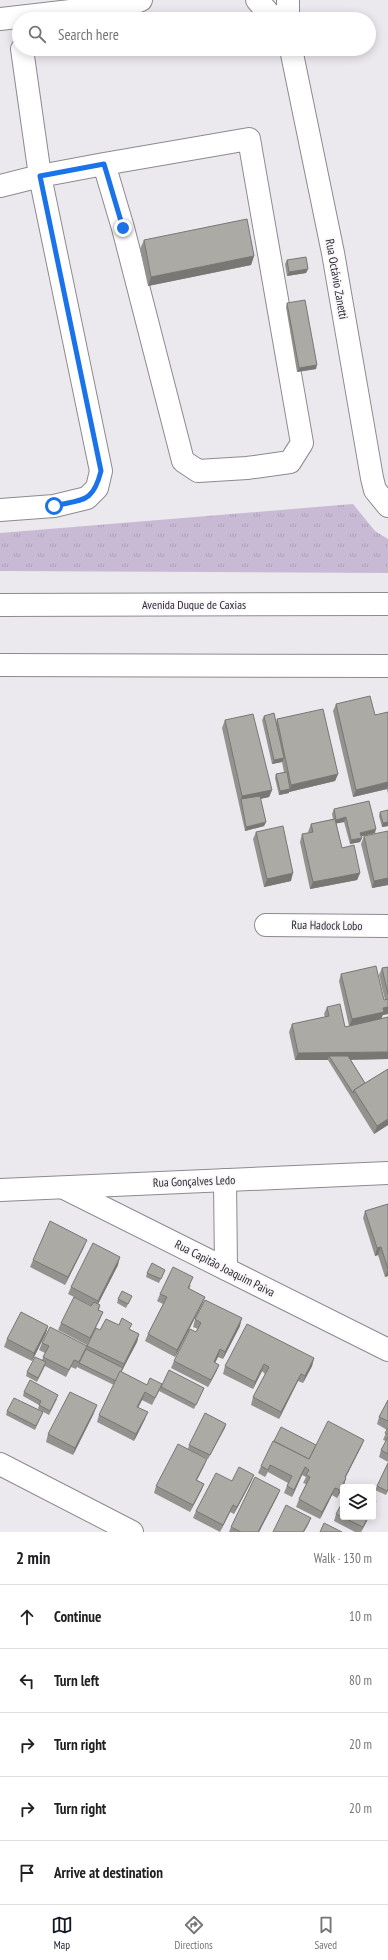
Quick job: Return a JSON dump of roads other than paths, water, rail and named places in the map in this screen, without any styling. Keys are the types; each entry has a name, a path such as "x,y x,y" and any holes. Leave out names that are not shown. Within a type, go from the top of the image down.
{"street":[{"path":"68,12 131,4 141,0"},
{"path":"257,0 268,12"},
{"path":"288,0 288,12"},
{"path":"0,510 54,506 87,498 97,488 101,471 40,176 23,56"},
{"name":"Rua Octávio Zanetti","path":"292,56 333,253 372,478 376,490 388,506"},
{"path":"0,186 40,176 104,164 249,139 302,443 290,462 247,468 198,471 183,462 123,228 104,164"},
{"name":"Avenida Duque de Caxias","path":"0,605 388,604"},
{"path":"0,665 388,666"},
{"name":"Rua Hadock Lobo","path":"266,925 388,926"},
{"name":"Rua Gonçalves Ledo","path":"0,1190 61,1186 388,1173"},
{"path":"225,1180 226,1269"},
{"name":"Rua Capitão Joaquim Paiva","path":"61,1186 388,1350"},
{"path":"0,1464 132,1532"}]}
